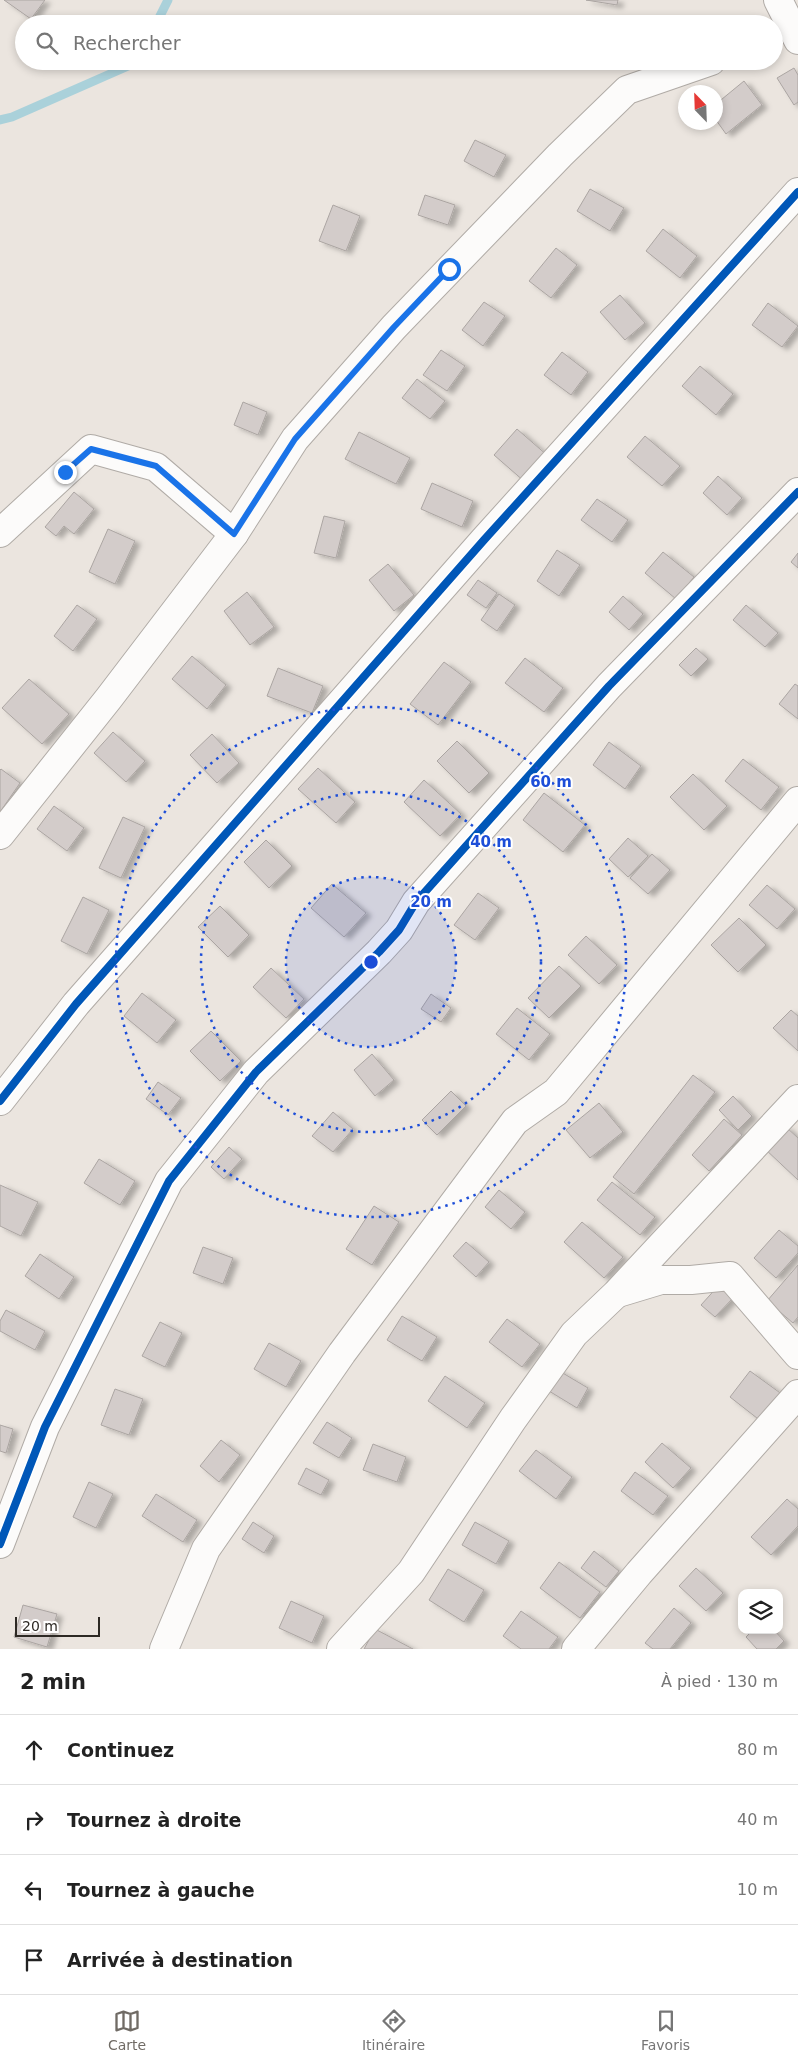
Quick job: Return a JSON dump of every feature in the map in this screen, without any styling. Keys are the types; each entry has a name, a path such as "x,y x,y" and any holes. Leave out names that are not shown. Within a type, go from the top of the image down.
{"street":[{"path":"778,0 791,36"},
{"path":"0,835 109,698 234,534 295,439 394,327 560,155 627,90 685,70"},
{"path":"0,1101 76,1004 164,903 484,540 798,192"},
{"path":"0,533 91,449 156,466 234,534"},
{"path":"0,1544 45,1427 169,1181 256,1072 379,952 399,930 416,902 609,686 798,492"},
{"path":"164,1649 206,1549 366,1321 516,1121 556,1092 798,801"},
{"path":"341,1649 411,1572 513,1419 574,1334 616,1294 798,1099"},
{"path":"616,1294 661,1280 691,1280 730,1276 798,1355"},
{"path":"576,1649 639,1573 798,1394"}],"building":[{"path":"4,0 45,0 34,15 25,15"},
{"path":"586,0 618,0 617,5"},
{"path":"794,68 798,75 798,102 794,105 777,78"},
{"path":"744,81 762,105 726,134 723,130 723,98"},
{"path":"475,140 506,155 494,177 464,161"},
{"path":"590,189 624,208 610,231 577,211"},
{"path":"425,195 455,205 448,225 418,215"},
{"path":"333,205 360,216 346,251 319,241"},
{"path":"663,229 697,256 680,278 646,251"},
{"path":"556,248 577,265 551,298 529,281"},
{"path":"620,295 645,323 625,340 600,312"},
{"path":"484,302 505,316 483,346 462,330"},
{"path":"768,303 798,326 782,347 752,325"},
{"path":"441,350 465,366 447,391 423,375"},
{"path":"562,352 588,372 571,395 544,375"},
{"path":"700,366 733,394 716,415 682,386"},
{"path":"417,379 445,401 430,419 402,398"},
{"path":"243,402 267,412 258,435 234,425"},
{"path":"517,429 548,456 525,482 494,455"},
{"path":"359,432 410,458 396,484 345,459"},
{"path":"645,436 680,466 662,486 627,457"},
{"path":"718,476 742,498 727,515 703,493"},
{"path":"432,483 473,501 462,527 421,509"},
{"path":"74,492 94,509 74,534 64,526 56,536 45,527"},
{"path":"597,499 628,520 612,542 581,520"},
{"path":"324,516 345,521 336,558 314,553"},
{"path":"108,529 135,541 115,584 89,572"},
{"path":"557,550 580,565 559,596 537,581"},
{"path":"663,552 694,577 676,599 645,573"},
{"path":"798,553 798,568 791,562"},
{"path":"388,564 414,595 394,611 369,580"},
{"path":"478,580 497,593 486,608 467,595"},
{"path":"247,592 274,627 250,645 224,611"},
{"path":"499,594 515,605 497,631 481,620"},
{"path":"623,596 643,614 629,630 609,612"},
{"path":"77,605 97,619 73,651 54,636"},
{"path":"746,605 778,633 765,647 733,620"},
{"path":"696,648 708,659 691,676 679,665"},
{"path":"192,656 226,685 207,709 172,679"},
{"path":"525,658 563,688 544,712 505,683"},
{"path":"444,662 471,682 438,725 410,704"},
{"path":"278,668 323,686 312,713 267,696"},
{"path":"29,679 69,714 42,744 2,708"},
{"path":"795,684 798,686 798,719 779,704"},
{"path":"113,732 145,761 126,782 94,753"},
{"path":"212,734 239,763 217,783 190,755"},
{"path":"457,741 489,773 469,793 437,761"},
{"path":"609,742 641,766 625,789 593,765"},
{"path":"743,759 779,787 761,810 725,781"},
{"path":"318,768 355,802 336,823 298,789"},
{"path":"0,770 20,783 0,812"},
{"path":"693,774 727,806 704,830 670,797"},
{"path":"424,780 461,814 440,836 404,802"},
{"path":"544,793 585,825 563,852 523,820"},
{"path":"54,806 84,828 67,851 37,829"},
{"path":"123,817 145,827 121,878 99,868"},
{"path":"628,838 648,856 628,877 609,859"},
{"path":"266,840 292,866 269,888 244,862"},
{"path":"652,854 670,870 648,894 630,878"},
{"path":"332,884 366,913 344,937 311,908"},
{"path":"767,885 795,909 777,929 749,905"},
{"path":"478,893 499,908 475,940 454,925"},
{"path":"83,897 109,910 87,954 61,941"},
{"path":"220,906 249,935 228,957 198,927"},
{"path":"739,918 766,945 738,972 711,945"},
{"path":"586,936 617,965 599,984 568,955"},
{"path":"559,966 581,986 549,1018 528,998"},
{"path":"271,968 304,999 286,1018 253,987"},
{"path":"142,993 176,1020 157,1043 124,1016"},
{"path":"431,994 451,1008 441,1022 421,1009"},
{"path":"517,1008 550,1034 529,1060 496,1034"},
{"path":"791,1010 798,1016 798,1051 773,1028"},
{"path":"211,1031 241,1061 220,1081 190,1051"},
{"path":"372,1054 394,1080 375,1096 354,1070"},
{"path":"693,1075 715,1092 634,1194 613,1177"},
{"path":"158,1082 181,1098 168,1115 146,1099"},
{"path":"451,1091 466,1106 437,1135 422,1120"},
{"path":"733,1096 752,1116 738,1130 719,1110"},
{"path":"599,1103 623,1132 590,1158 566,1130"},
{"path":"333,1112 353,1129 333,1152 312,1136"},
{"path":"724,1119 742,1135 709,1171 692,1155"},
{"path":"785,1126 798,1138 798,1180 764,1148"},
{"path":"229,1147 242,1159 224,1179 211,1167"},
{"path":"99,1159 135,1181 120,1205 84,1183"},
{"path":"612,1182 655,1217 640,1235 597,1200"},
{"path":"0,1185 38,1202 21,1236 0,1226"},
{"path":"499,1190 525,1212 511,1229 485,1207"},
{"path":"374,1206 399,1222 372,1265 346,1249"},
{"path":"582,1222 623,1257 604,1278 564,1242"},
{"path":"779,1230 798,1246 798,1253 776,1278 754,1258"},
{"path":"466,1242 489,1262 476,1277 453,1256"},
{"path":"203,1247 233,1258 223,1284 193,1273"},
{"path":"40,1254 74,1277 59,1299 25,1276"},
{"path":"798,1265 798,1317 793,1323 767,1301"},
{"path":"719,1285 733,1298 715,1317 701,1305"},
{"path":"6,1310 45,1331 35,1350 0,1331 0,1321"},
{"path":"402,1316 437,1337 422,1361 387,1340"},
{"path":"507,1319 540,1344 522,1367 489,1342"},
{"path":"160,1322 182,1333 165,1367 142,1356"},
{"path":"269,1343 301,1361 286,1387 254,1369"},
{"path":"556,1369 588,1388 577,1408 544,1388"},
{"path":"750,1371 783,1395 762,1422 730,1397"},
{"path":"445,1376 485,1403 467,1428 428,1401"},
{"path":"115,1389 143,1399 129,1435 101,1425"},
{"path":"327,1422 352,1438 339,1458 313,1443"},
{"path":"0,1425 13,1429 6,1453 0,1451"},
{"path":"221,1440 240,1455 219,1482 200,1466"},
{"path":"662,1443 691,1468 673,1488 645,1462"},
{"path":"373,1444 406,1457 397,1482 363,1470"},
{"path":"536,1450 572,1477 556,1499 519,1471"},
{"path":"306,1468 329,1480 321,1495 298,1484"},
{"path":"635,1472 668,1496 653,1515 621,1491"},
{"path":"89,1482 113,1494 96,1528 73,1517"},
{"path":"156,1494 197,1520 183,1542 142,1516"},
{"path":"787,1499 798,1509 798,1526 771,1555 751,1537"},
{"path":"253,1522 274,1536 264,1553 242,1539"},
{"path":"475,1522 509,1541 496,1564 462,1545"},
{"path":"594,1551 619,1571 606,1587 581,1568"},
{"path":"559,1562 600,1592 580,1618 540,1588"},
{"path":"696,1568 723,1593 706,1611 679,1586"},
{"path":"448,1569 484,1590 464,1622 429,1600"},
{"path":"291,1601 324,1616 312,1643 279,1628"},
{"path":"23,1605 57,1614 47,1647 14,1637"},
{"path":"674,1608 691,1623 670,1649 653,1649 645,1643"},
{"path":"521,1611 558,1637 549,1649 521,1649 503,1636"},
{"path":"375,1629 413,1649 364,1649"},
{"path":"749,1634 778,1634 784,1641 776,1649 757,1649 746,1637"}],"waterway":[{"path":"160,15 168,0"},
{"path":"0,120 12,117 119,70"}],"cycle path":[{"path":"0,1101 76,1004 484,540 798,192"},
{"path":"0,1544 45,1427 169,1181 256,1072 379,952 399,930 416,902 609,686 798,492"}],"route":[{"path":"65,472 91,449 156,466 234,534 295,439 394,327 449,269"}]}
